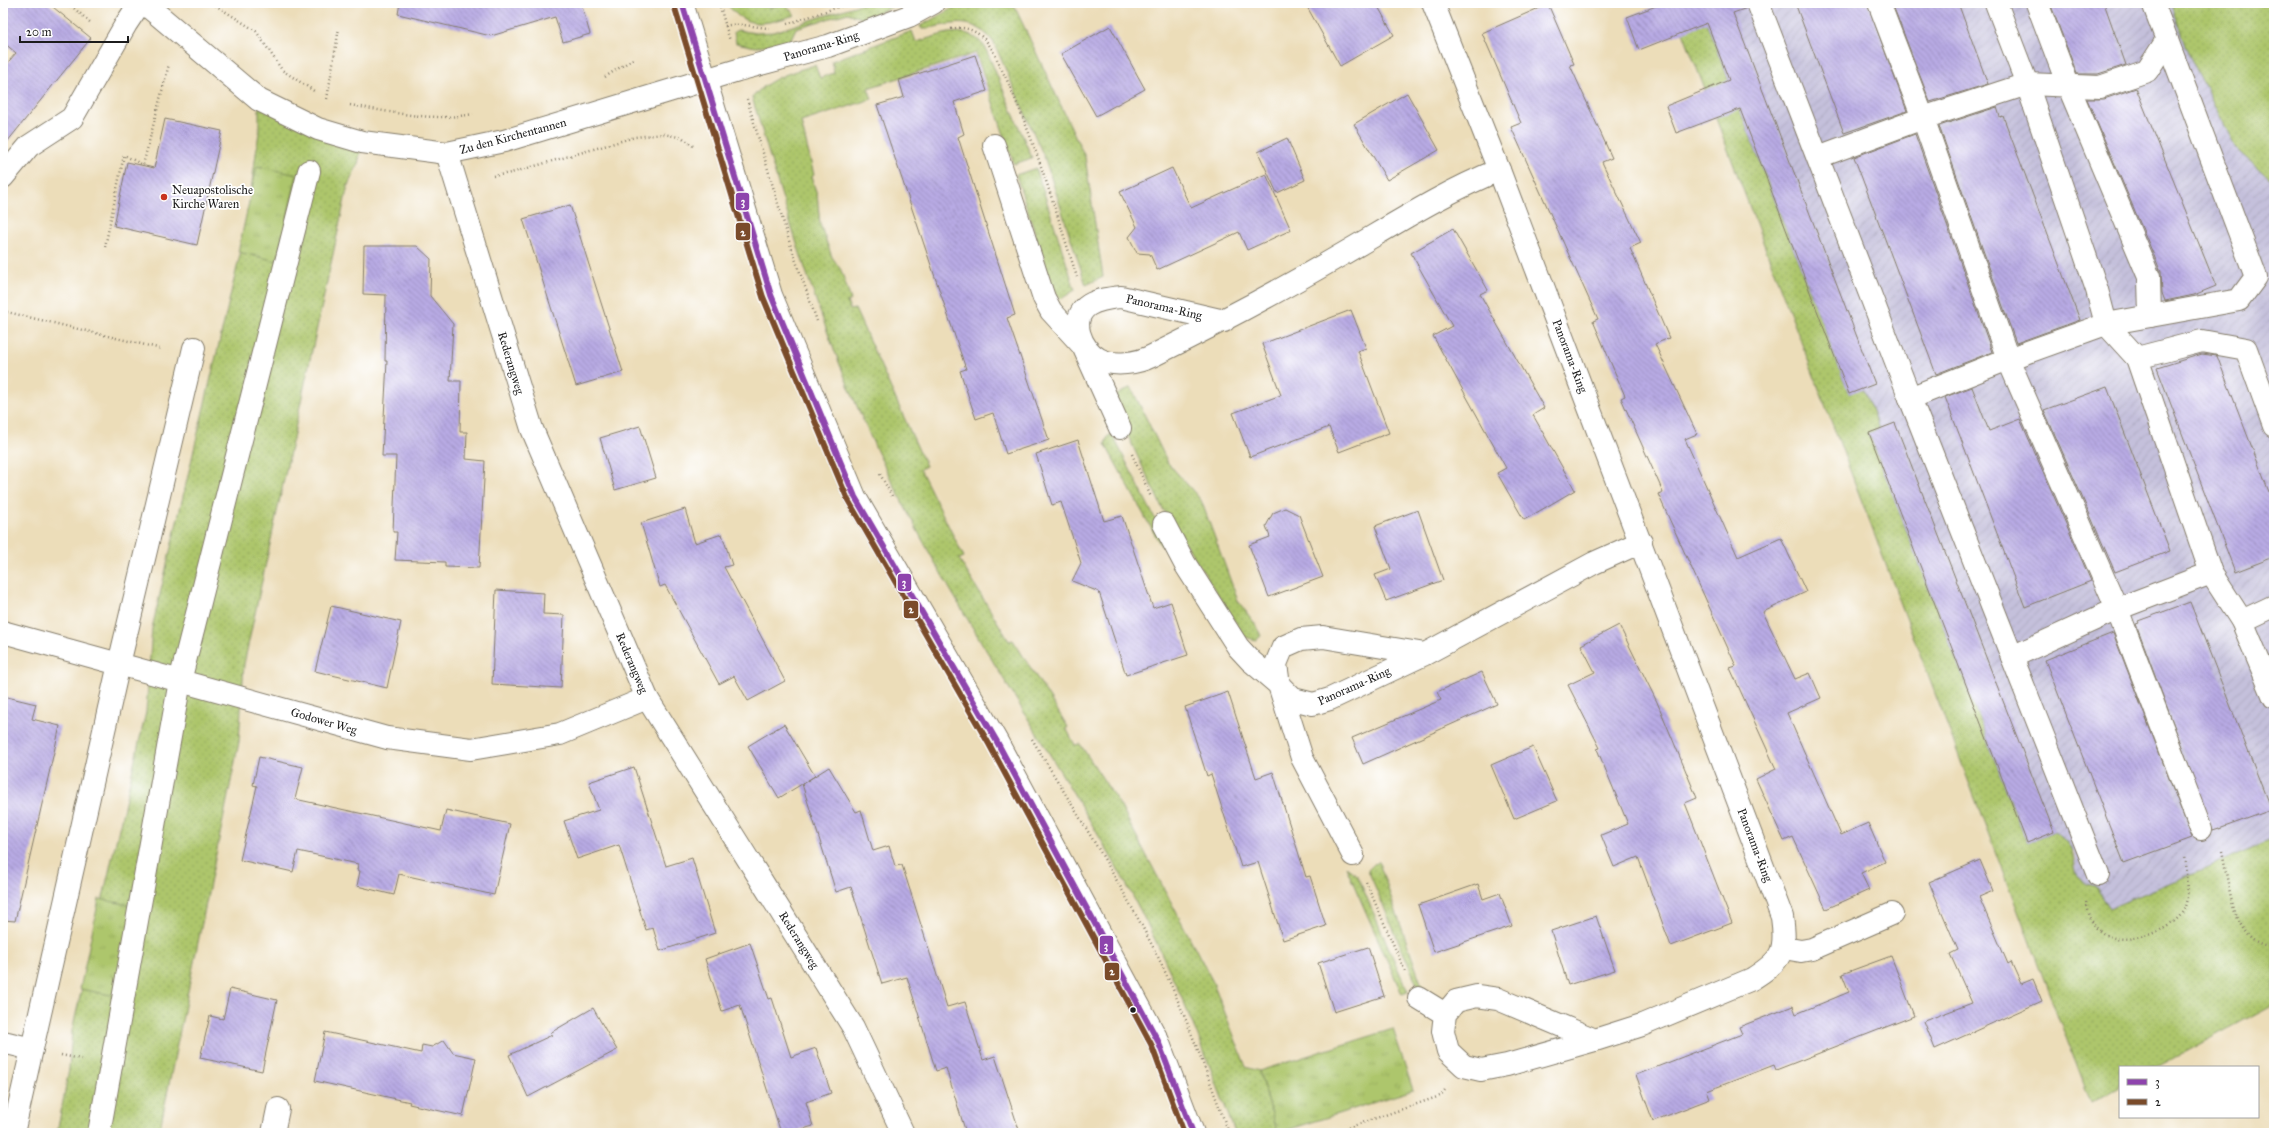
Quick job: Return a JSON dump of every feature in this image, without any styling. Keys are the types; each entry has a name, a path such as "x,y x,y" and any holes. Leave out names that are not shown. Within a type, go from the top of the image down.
{"street":[{"path":"3,177 29,146 72,118 126,24 140,3"},
{"name":"Zu den Kirchentannen","path":"144,3 259,100 318,129 362,142 447,153 504,141 705,80"},
{"path":"682,3 771,295 855,498 996,740 1158,1041 1193,1133"},
{"name":"Panorama-Ring","path":"705,80 828,46 909,16 933,3"},
{"name":"Panorama-Ring","path":"1433,3 1499,170 1782,917 1784,948"},
{"path":"1758,3 1910,398 2094,865"},
{"path":"1879,3 1923,118 2008,358 2117,610 2201,829"},
{"path":"1996,3 2027,84 2097,290 2106,324 2137,358 2211,572 2242,621 2274,697"},
{"path":"2037,3 2068,85 2149,276 2150,316"},
{"path":"1910,398 2008,358 2106,324 2239,300 2256,277 2153,3"},
{"path":"1818,157 1923,118 2027,84 2100,87 2147,71 2167,40"},
{"path":"994,145 1044,298 1051,311 1083,346 1120,428"},
{"name":"Rederangweg","path":"447,153 532,429 647,698 853,1027 903,1133"},
{"name":"Panorama-Ring","path":"1224,321 1121,297 1105,299 1089,305 1080,314 1078,328 1083,346 1099,359 1115,363 1130,362 1149,357 1224,321 1456,188 1499,170"},
{"path":"99,1133 180,681 308,171"},
{"path":"2137,358 2202,341 2246,349 2274,426"},
{"path":"13,1133 119,664 193,352"},
{"path":"1164,524 1185,564 1238,647 1251,661 1279,685 1302,758 1353,855"},
{"name":"Panorama-Ring","path":"1425,654 1323,638 1301,638 1283,647 1276,664 1279,685 1293,699 1314,704 1330,699 1425,654 1594,563 1641,542"},
{"path":"2012,657 2117,610 2211,572"},
{"path":"2242,621 2274,606"},
{"name":"Godower Weg","path":"3,632 387,738 471,750 560,734 647,698"},
{"path":"1595,1040 1498,999 1477,996 1456,1001 1445,1014 1443,1031 1448,1051 1464,1066 1481,1070 1507,1065 1595,1040 1642,1025 1752,979 1769,969 1780,958 1784,948 1801,951 1812,949 1892,914"},
{"path":"1419,998 1445,1014"},
{"path":"3,1042 32,1049"},
{"path":"273,1133 278,1109"}],"path":[{"path":"212,3 256,31 282,70 327,100 333,101"},
{"path":"719,3 790,244 817,322"},
{"path":"781,25 851,3"},
{"path":"726,26 734,23 754,28 774,28"},
{"path":"327,100 339,28"},
{"path":"604,78 633,59"},
{"path":"105,247 124,155 142,165 170,60"},
{"path":"347,104 413,116 456,118 476,114"},
{"path":"3,310 193,352"},
{"path":"1120,428 1164,524"},
{"path":"880,472 894,500"},
{"path":"1028,733 1119,882 1159,960 1190,1030 1229,1133"},
{"path":"2094,865 2084,891 2091,921 2101,933 2117,939 2142,937 2168,927 2183,912 2189,884 2184,852 2187,843 2201,829 2214,835 2220,843 2236,917 2245,935 2256,943 2274,947"},
{"path":"1363,875 1407,977"},
{"path":"32,1049 111,1065"},
{"path":"1333,1133 1440,1096 1464,1066"}],"shaded area":[{"path":"1682,3 2171,3 2186,49 2236,148 2271,180 2274,187 2274,629 2270,646 2274,656 2274,839 2110,908 2095,886 2083,883 2077,875 2074,853 2053,832 2027,843"}],"green space":[{"path":"726,3 759,3 769,8 785,4 795,15 766,23 758,23 742,18"},
{"path":"864,3 896,3 897,5 863,19 848,13 796,28 789,43 756,47 736,43 734,32 738,30 755,33 774,32"},
{"path":"962,3 1013,3 1085,157 1103,277 1086,285 1045,159 994,43 987,34 971,25 955,24 925,29 922,29 920,26"},
{"path":"1672,3 1699,3 1849,393 1863,388 1879,429 1869,433 2027,843 2054,832 2063,839 2069,846 2072,853 2076,872 2079,878 2084,883 2095,886 2110,908 2274,839 2274,1004 2159,1066 2119,1066 2119,1088 2091,1103"},
{"path":"2171,3 2274,3 2274,187 2271,180 2236,148 2186,49"},
{"path":"912,31 916,42 953,32 970,35 978,39 985,47 1032,158 1014,164 976,53 868,88 872,99 801,122 814,175 811,177 817,194 820,224 832,257 841,270 851,300 847,302 850,310 855,309 926,466 920,469 964,557 959,559 1009,641 1013,640 1068,727 1066,728 1075,745 1080,744 1120,805 1213,982 1246,1067 1259,1071 1278,1133 1235,1133 1184,1004 1156,941 1124,880 966,617 906,510 859,412 808,278 752,97 759,90 781,76 815,65 820,78 834,73 832,61"},
{"path":"259,100 362,143 358,164 348,185 244,664 239,742 159,1133 57,1133 69,1069 72,1031 146,712 152,628 245,233 259,132"},
{"path":"257,166 297,175 277,261 238,252"},
{"path":"1036,168 1075,290 1061,299 1054,291 1016,175"},
{"path":"1131,387 1168,463 1201,500 1238,601 1256,625 1261,636 1256,640 1245,637 1187,546 1169,522 1126,432 1115,404 1117,395"},
{"path":"1112,434 1167,542 1161,546 1105,444 1108,436"},
{"path":"1378,860 1423,989 1419,989 1368,870"},
{"path":"1346,867 1357,875 1408,992 1402,994"},
{"path":"99,899 135,906 116,996 80,989"},
{"path":"1393,1029 1413,1090 1278,1133 1259,1071"}],"building":[{"path":"3,3 48,3 91,38 3,147 3,68 16,53 3,42"},
{"path":"400,3 581,3 590,34 563,42 555,17 491,36 398,14"},
{"path":"1305,3 1376,3 1394,35 1340,66"},
{"path":"1664,3 1746,3 1747,8 1733,13 1875,384 1849,394 1740,109 1676,133 1666,106 1729,80 1707,23 1639,50 1627,17"},
{"path":"1795,3 1867,3 1907,111 1844,133"},
{"path":"1892,3 1958,3 1988,84 1930,102"},
{"path":"2050,3 2104,3 2126,65 2098,74 2077,74"},
{"path":"1548,4 1574,64 1570,65 1612,158 1602,162 1641,243 1630,248 1669,338 1655,344 1697,434 1685,439 1738,557 1781,538 1806,592 1763,612 1795,679 1810,673 1821,698 1787,713 1841,835 1868,823 1885,862 1861,873 1869,890 1826,909 1793,837 1784,841 1756,779 1776,769 1730,668 1736,666 1658,494 1663,492 1621,398 1625,396 1593,321 1598,319 1511,127 1521,123 1482,33"},
{"path":"1110,26 1145,89 1096,116 1061,54"},
{"path":"975,55 987,91 954,102 964,134 958,137 1015,315 1007,318 1049,440 1006,454 993,413 976,419 960,371 966,369 877,105 904,97 899,80"},
{"path":"2136,88 2216,286 2194,295 2165,301 2162,293 2161,272 2087,99 2104,99"},
{"path":"1407,93 1439,150 1387,180 1354,124"},
{"path":"1997,107 2000,117 2003,116 2080,320 2016,343 1939,126"},
{"name":"Neuapostolische Kirche Waren","path":"165,119 222,131 197,245 114,226 127,162 154,168"},
{"path":"1915,134 1992,352 1936,374 1854,157"},
{"path":"1287,138 1305,180 1277,193 1258,152"},
{"path":"1172,168 1191,208 1266,174 1291,230 1247,250 1239,232 1157,270 1150,254 1137,253 1129,237 1137,227 1120,192"},
{"path":"570,205 623,372 576,386 523,219"},
{"path":"1453,229 1488,290 1480,294 1544,408 1533,415 1575,490 1524,520 1497,473 1506,468 1433,336 1452,326 1411,253"},
{"path":"364,246 417,246 431,259 430,296 453,324 450,381 461,381 460,432 467,432 466,459 485,461 479,568 445,567 445,562 395,560 397,532 393,532 396,456 382,456 387,361 385,361 386,295 363,294"},
{"path":"1351,310 1366,348 1358,351 1389,433 1339,452 1329,427 1250,457 1233,413 1281,395 1262,344"},
{"path":"2202,354 2217,356 2274,505 2274,557 2235,572 2157,368"},
{"path":"1972,387 1989,431 2020,419 2091,581 2025,607 1945,397"},
{"path":"2107,387 2170,551 2115,572 2044,410"},
{"path":"1895,423 2054,832 2027,843 1869,433"},
{"path":"640,426 656,478 615,490 600,438"},
{"path":"1078,440 1104,521 1122,516 1153,608 1171,602 1188,655 1126,675 1099,592 1072,581 1081,563 1061,502 1052,505 1036,454"},
{"path":"1285,508 1299,515 1323,577 1269,597 1249,545 1270,537 1266,526 1273,513"},
{"path":"685,509 695,543 722,534 732,565 724,567 785,681 748,701 734,676 719,684 665,585 660,587 641,523"},
{"path":"1418,510 1443,580 1386,601 1375,575 1391,569 1375,526"},
{"path":"496,590 544,593 543,614 564,615 561,688 492,684"},
{"path":"2190,602 2271,810 2213,830 2136,624 2139,623 2138,621"},
{"path":"331,606 401,622 387,688 315,671"},
{"path":"1619,625 1657,702 1697,798 1685,803 1732,923 1671,946 1638,857 1614,867 1601,835 1628,824 1597,749 1600,748 1568,685 1595,672 1581,645"},
{"path":"2113,633 2192,838 2124,863 2045,660"},
{"path":"1482,672 1497,704 1363,764 1352,738 1441,700 1437,692"},
{"path":"1228,692 1256,778 1273,772 1306,877 1310,876 1326,926 1283,940 1258,862 1241,867 1211,774 1207,776 1185,707"},
{"path":"3,696 36,704 32,719 60,726 15,921 3,920"},
{"path":"784,724 815,776 779,798 748,746"},
{"path":"1533,747 1557,801 1514,819 1491,765"},
{"path":"259,757 303,767 295,799 441,831 446,810 510,824 494,895 399,874 394,895 357,886 360,871 357,870 358,864 298,851 293,872 240,860 257,786 253,785"},
{"path":"634,767 666,866 692,858 715,933 660,951 653,928 646,930 619,845 577,859 564,821 599,810 589,782"},
{"path":"829,767 856,812 861,810 873,851 889,846 895,866 902,865 947,1007 965,1002 983,1060 995,1056 1020,1133 966,1133 946,1068 936,1071 907,977 882,984 851,887 836,892 802,784"},
{"path":"1980,860 1993,891 1979,897 2008,964 2011,962 2021,984 2033,979 2042,1001 1935,1049 1924,1021 1972,1003 1950,954 1958,950 1929,882"},
{"path":"1478,884 1483,899 1500,893 1512,926 1434,952 1418,905"},
{"path":"1596,916 1615,970 1568,985 1551,931"},
{"path":"750,943 769,999 772,998 791,1057 816,1048 831,1093 806,1102 813,1126 790,1133 781,1133 740,1005 722,1011 705,959"},
{"path":"1368,947 1384,996 1334,1012 1318,963"},
{"path":"1891,956 1914,1016 1776,1070 1774,1065 1707,1091 1710,1099 1653,1121 1636,1075 1742,1034 1739,1027 1793,1006 1796,1014 1849,992 1842,974"},
{"path":"230,989 277,1000 262,1071 200,1058 210,1016 223,1019"},
{"path":"593,1008 617,1050 528,1097 509,1055 552,1035 550,1033"},
{"path":"325,1032 421,1053 422,1045 432,1047 444,1040 453,1053 476,1058 463,1116 409,1104 410,1102 315,1081"}],"transit line":[{"name":"3","path":"682,3 771,295 855,497 996,740 1158,1041 1193,1133"},
{"name":"2","path":"674,5 763,297 848,500 989,744 1151,1044 1184,1133"}],"place":[{"name":"Neuapostolische Kirche Waren","path":"164,197"}]}
